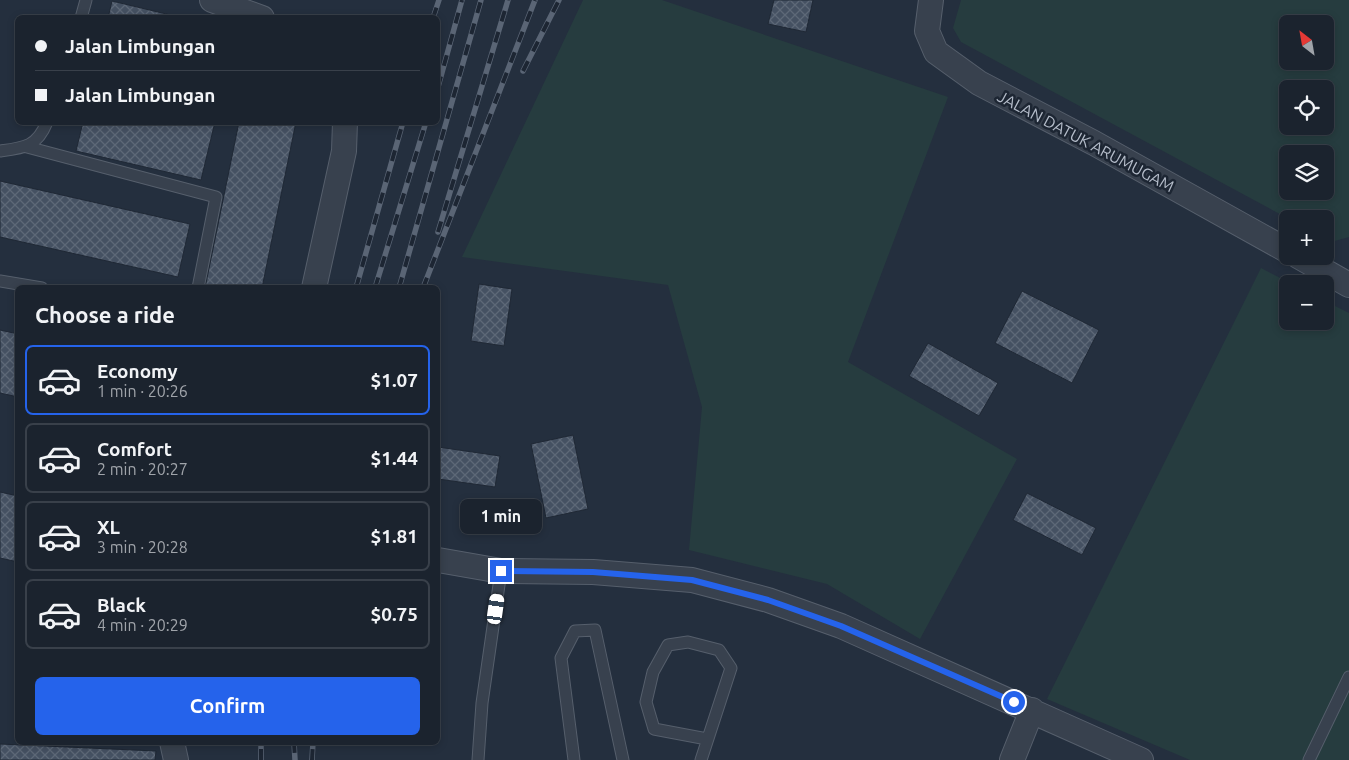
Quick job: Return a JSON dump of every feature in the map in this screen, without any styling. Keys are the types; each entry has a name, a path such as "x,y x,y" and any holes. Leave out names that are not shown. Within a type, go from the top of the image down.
{"street":[{"path":"212,0 254,15"},
{"name":"JALAN DATUK ARUMUGAM","path":"931,0 927,31 936,52 979,83 1094,143 1279,245"},
{"path":"315,285 344,151 345,125"},
{"path":"1314,265 1349,284"},
{"path":"440,560 501,571 593,572 692,580 768,600 841,626 1141,760"},
{"path":"1012,760 1032,710"},
{"path":"173,745 176,760"}],"lane":[{"path":"82,15 86,0"},
{"path":"27,147 43,133 46,125"},
{"path":"0,151 27,147 216,197 199,285"},
{"path":"0,281 24,285"},
{"path":"478,760 482,703 501,571"},
{"path":"574,760 561,658 575,631 595,630 623,760"},
{"path":"701,760 708,739 731,668 719,650 688,642 668,645 653,672 646,702 654,729 708,739"},
{"path":"1309,760 1349,677"}],"green space":[{"path":"583,0 662,0 948,97 848,362 1017,459 920,639 827,584 689,550 702,407 668,285 462,257"},
{"path":"961,0 1349,0 1349,237 1334,241 1334,210 1279,210 1279,214 961,42 953,28"},
{"path":"1261,268 1279,277 1279,330 1334,330 1334,306 1349,313 1349,760 1190,760 1047,699"}],"building":[{"path":"774,0 813,0 806,32 768,24"},
{"path":"112,1 170,15 109,15"},
{"path":"82,125 214,125 201,180 76,151"},
{"path":"238,125 295,125 263,285 206,285"},
{"path":"0,181 190,224 178,277 0,237"},
{"path":"479,284 512,289 504,346 471,341"},
{"path":"1022,291 1099,330 1072,383 995,343"},
{"path":"0,330 15,333 15,396 0,393"},
{"path":"928,343 998,383 979,416 909,376"},
{"path":"573,435 588,509 546,518 531,444"},
{"path":"440,447 500,456 495,487 440,479"},
{"path":"0,492 15,495 15,561 0,558"},
{"path":"1027,493 1096,528 1082,555 1013,520"},
{"path":"0,744 156,751 155,760 0,760"}],"railway":[{"path":"434,15 439,0"},
{"path":"440,80 462,0"},
{"path":"400,285 481,0"},
{"path":"438,232 508,0"},
{"path":"424,285 535,0"},
{"path":"523,71 559,0"},
{"path":"357,285 402,125"},
{"path":"376,285 425,125"},
{"path":"261,745 261,760"},
{"path":"294,745 295,760"},
{"path":"312,760 313,745"}],"route":[{"path":"501,571 593,572 692,580 768,600 841,626 1014,702"}]}
